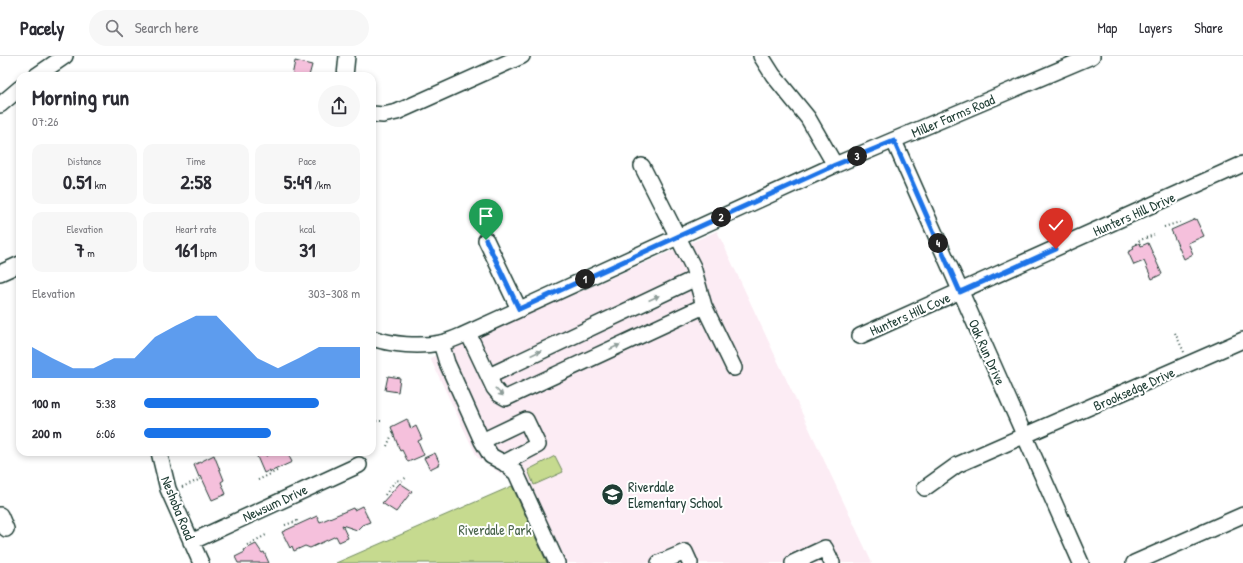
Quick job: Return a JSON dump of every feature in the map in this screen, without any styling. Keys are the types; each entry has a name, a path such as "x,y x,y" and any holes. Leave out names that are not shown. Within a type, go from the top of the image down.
{"street":[{"path":"42,72 65,56"},
{"path":"346,72 347,56"},
{"path":"376,114 383,115 397,112 522,56"},
{"path":"761,56 773,75 808,118 835,165"},
{"name":"Miller Farms Road","path":"376,339 390,343 441,343 468,333 835,165 1092,56"},
{"path":"0,104 16,91"},
{"name":"Oak Run Drive","path":"894,141 1081,563"},
{"name":"Hunters Hill Drive","path":"960,292 1243,164"},
{"path":"642,166 693,267 704,306 734,368"},
{"path":"486,240 519,309"},
{"path":"0,273 16,266"},
{"path":"488,376 696,278"},
{"name":"Hunters Hill Cove","path":"860,336 960,292"},
{"path":"468,333 488,376 499,394 506,398 704,306"},
{"name":"Brooksedge Drive","path":"926,488 957,465 1025,437 1243,340"},
{"path":"441,343 447,363 482,441 491,456 504,463 516,473 557,563"},
{"path":"482,441 526,420 538,445 504,463"},
{"name":"Neshoba Road","path":"161,456 168,489 201,563"},
{"name":"Newsum Drive","path":"191,542 359,464"},
{"path":"0,515 6,528"},
{"path":"1134,563 1243,515"},
{"path":"793,563 825,548 832,563"},
{"path":"659,563 685,552 690,563"}],"path":[{"path":"1164,227 1183,221"},
{"path":"1136,244 1140,240 1154,235"},
{"path":"1175,333 1186,357"},
{"path":"376,421 383,421"},
{"path":"387,446 391,437"},
{"path":"258,480 279,470"},
{"path":"385,495 396,480 401,481 407,477"},
{"path":"182,487 201,479"},
{"path":"285,524 297,521 299,523"},
{"path":"247,545 268,534"}],"shaded area":[{"path":"717,231 872,563 548,563 510,480 477,457 430,358"}],"green space":[{"path":"555,456 563,472 534,485 528,470"},
{"name":"Riverdale Park","path":"512,486 547,563 336,563"}],"building":[{"path":"295,61 312,65 310,72 293,72"},
{"path":"1196,219 1204,236 1188,243 1193,254 1184,259 1171,230"},
{"path":"1140,243 1141,246 1148,243 1162,274 1152,279 1144,261 1134,265 1128,252 1134,249 1133,246"},
{"path":"388,376 400,378 398,392 385,390"},
{"path":"407,419 411,429 416,426 422,439 418,441 424,455 408,462 402,450 400,451 391,427"},
{"path":"435,453 440,464 430,469 424,458"},
{"path":"214,456 224,480 221,482 226,494 212,500 194,465"},
{"path":"257,456 289,456 292,462 270,472 270,470 264,473"},
{"path":"400,483 412,491 396,512 382,503"},
{"path":"362,506 370,522 362,525 357,530 342,525 348,538 339,542 336,536 310,548 305,546 294,551 292,546 290,548 282,532 317,516 320,522 353,508 354,510"},
{"path":"256,544 262,553 264,552 269,563 238,563 235,557 245,552 244,550"}],"place":[{"name":"Riverdale Elementary School","path":"613,495"}],"route":[{"path":"486,240 519,309 835,165 894,141 960,292 1056,249"}]}
